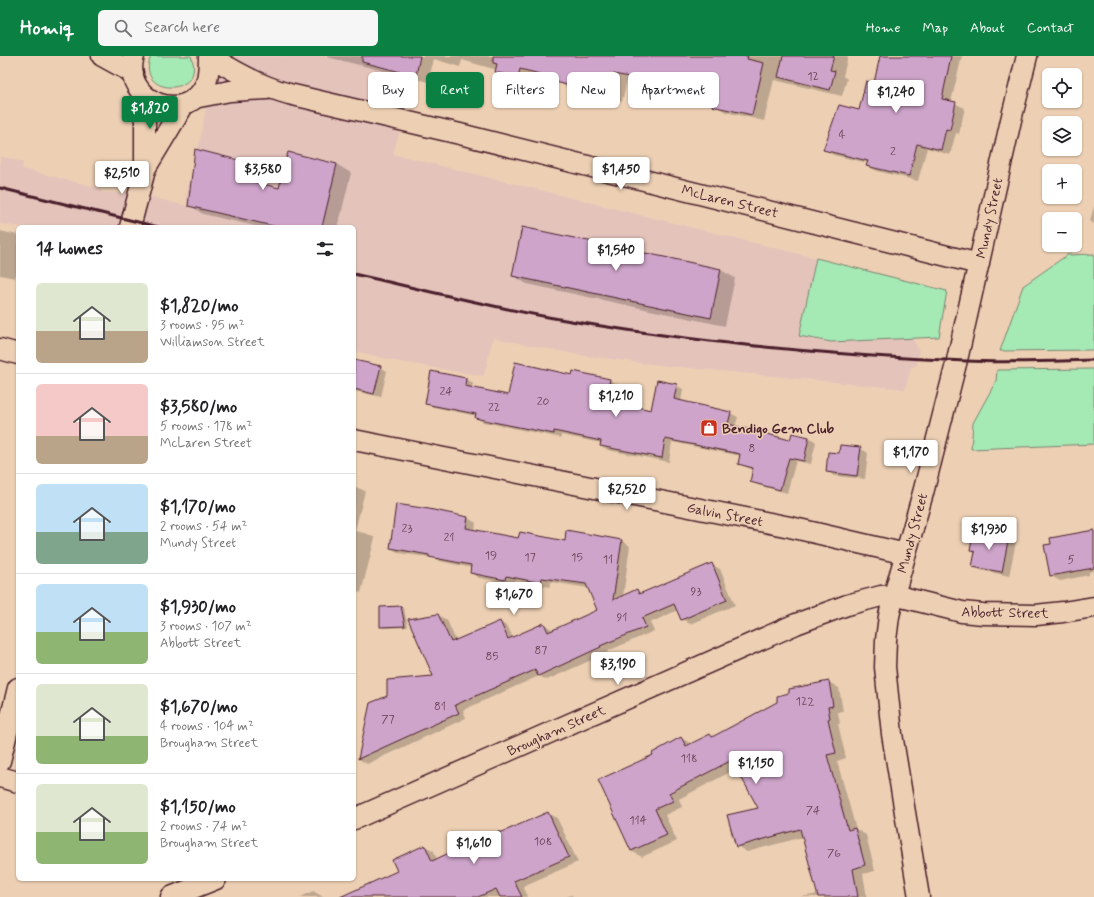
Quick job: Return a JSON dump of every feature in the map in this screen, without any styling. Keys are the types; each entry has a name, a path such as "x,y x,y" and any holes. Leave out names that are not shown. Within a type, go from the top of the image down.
{"street":[{"path":"102,56 133,65 136,85 141,92 145,122 145,170 131,225"},
{"path":"145,170 188,102 198,95 206,84 209,72 209,56"},
{"name":"McLaren Street","path":"209,56 233,72 271,89 475,138 979,264"},
{"name":"Mundy Street","path":"919,897 886,693 886,640 889,616 957,360 1011,120 1027,56"},
{"name":"McLaren Street","path":"141,92 153,102 164,106 188,102 230,91 271,89"},
{"path":"0,350 16,354"},
{"name":"Galvin Street","path":"356,440 790,527 906,554"},
{"name":"Abbott Street","path":"894,595 962,612 983,614 1036,615 1094,607"},
{"name":"Brougham Street","path":"356,818 796,624 867,599 894,595"},
{"path":"0,761 16,696"},
{"path":"0,777 16,781"},
{"path":"171,897 211,881"}],"shaded area":[{"path":"216,56 420,56 416,72 368,72 368,108 407,108 393,154 816,258 799,336 831,342 912,337 919,351 917,365 911,368 905,389 648,364 573,354 493,338 484,376 400,362 356,351 356,225 16,225 16,226 0,224 0,156 23,162 22,169 100,188 102,193 135,193 187,206 186,195 199,144"}],"green space":[{"path":"151,56 191,56 193,69 190,79 181,85 171,87 161,85 152,79 149,70"},
{"path":"1094,254 1094,350 1000,351 1023,286 1067,255"},
{"path":"816,258 947,291 939,337 831,342 799,336"},
{"path":"1094,369 1094,444 971,449 973,423 996,381 997,370"}],"building":[{"path":"362,56 420,56 417,72 401,72 362,62"},
{"path":"493,56 748,56 747,59 764,63 752,115 719,108 719,72 628,72 628,77 620,75 620,72 567,72 567,85 559,83 559,72 532,72 520,69 519,72 495,72 497,64 493,63"},
{"path":"783,56 834,56 830,70 835,71 830,90 778,77"},
{"path":"880,56 951,56 942,99 956,102 950,130 946,129 941,150 917,144 909,176 866,166 868,161 823,150 839,105 859,110 866,81 874,83"},
{"path":"195,149 242,161 238,178 279,188 288,152 337,164 322,225 269,225 188,206"},
{"path":"522,227 721,269 711,318 512,276"},
{"path":"356,360 381,366 374,394 356,390"},
{"path":"515,362 572,375 573,371 610,379 606,400 651,410 657,380 677,384 674,399 731,412 728,424 790,440 792,433 809,437 804,461 789,458 780,490 750,482 753,468 738,464 740,454 665,439 662,458 600,446 601,441 554,431 554,434 498,423 475,418 476,414 425,404 431,371 466,378 465,386 508,395"},
{"path":"840,445 861,447 857,476 826,472 828,452 839,453"},
{"path":"396,504 468,517 466,528 518,538 520,532 565,541 566,530 622,540 613,600 637,589 639,594 712,563 727,600 681,620 674,604 642,618 646,627 600,646 601,647 538,676 535,670 455,705 459,713 358,759 370,703 387,696 387,680 433,676 408,619 438,614 451,642 500,621 508,639 544,623 548,632 597,610 586,584 542,578 541,583 506,576 505,580 470,573 471,565 390,548"},
{"path":"1094,530 1094,568 1050,576 1044,545 1051,544 1050,538"},
{"path":"974,531 1009,536 1002,572 972,567 975,552 970,550"},
{"path":"401,606 405,626 380,627 380,607"},
{"path":"829,681 833,706 828,707 830,718 828,719 836,753 827,755 848,830 855,828 865,865 853,869 858,897 818,897 800,829 736,847 727,815 758,808 732,760 669,793 673,801 655,809 667,835 631,851 598,780 653,755 652,753 681,737 686,746 710,734 712,737 777,702 777,696 789,693 789,689"},
{"path":"548,812 569,857 514,881 522,897 500,897 496,889 478,897 340,897 397,871 392,860 425,845 432,861 474,841 499,831 500,833"}],"railway":[{"path":"0,188 150,225"},
{"path":"356,274 548,317 652,334 756,346 861,355 998,362 1094,360"}],"place":[{"name":"Bendigo Gem Club","path":"709,428"}]}
